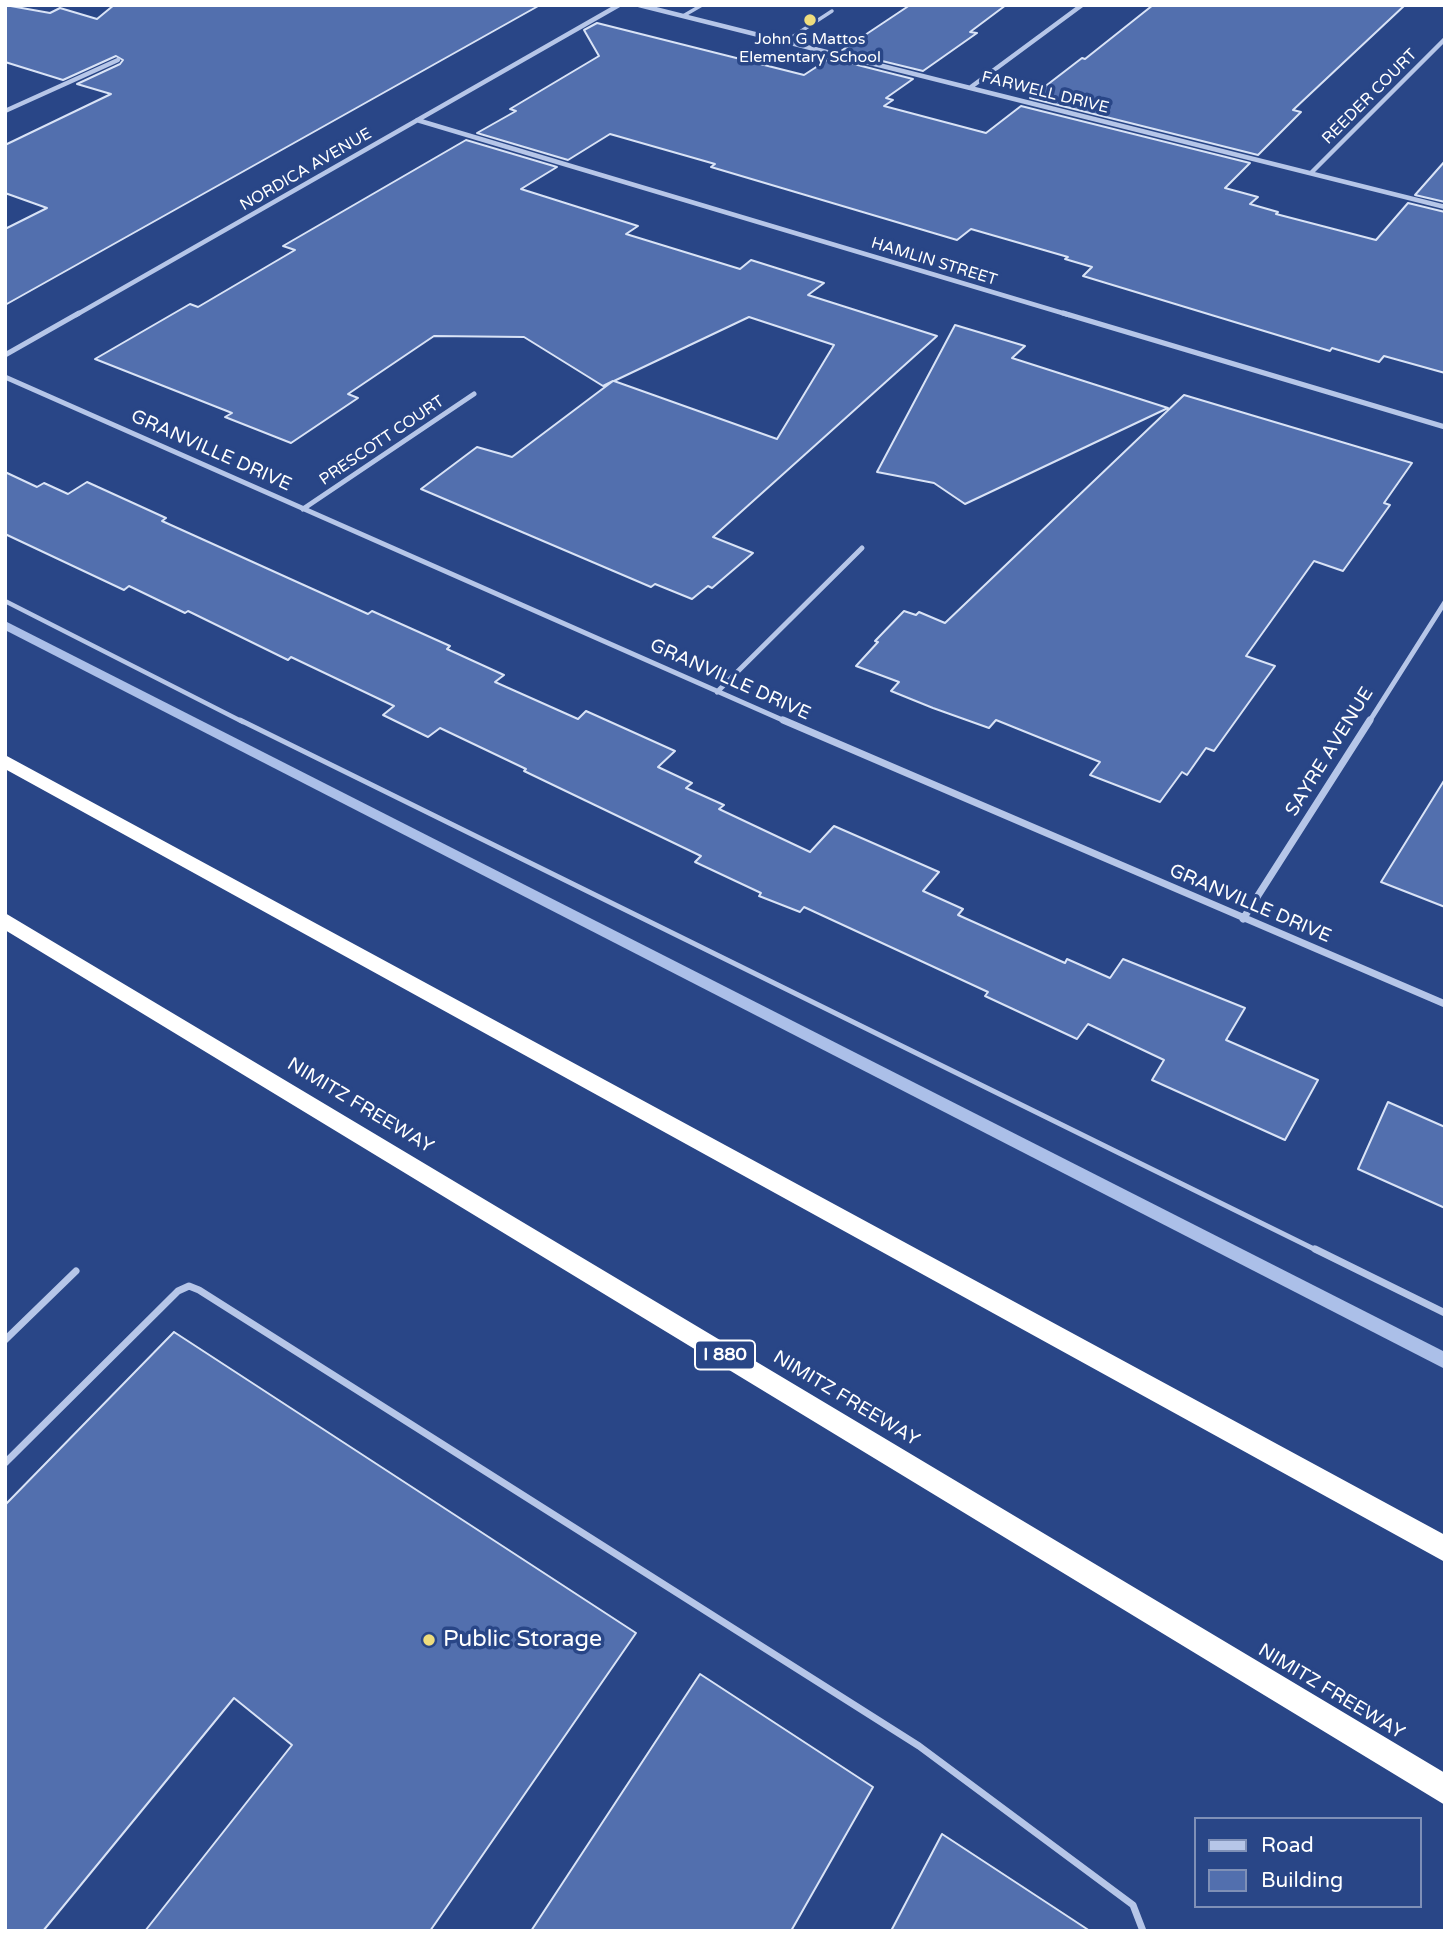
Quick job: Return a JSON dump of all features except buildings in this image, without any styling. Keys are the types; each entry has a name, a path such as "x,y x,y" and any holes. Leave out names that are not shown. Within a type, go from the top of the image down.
{"highway":[{"path":"5,761 1445,1549"},
{"name":"NIMITZ FREEWAY","path":"5,920 1445,1790"}],"street":[{"name":"NORDICA AVENUE","path":"5,355 620,5"},
{"name":"FARWELL DRIVE","path":"639,5 1445,207"},
{"path":"971,88 1082,5"},
{"name":"REEDER COURT","path":"1312,172 1445,39"},
{"path":"5,111 118,60"},
{"name":"HAMLIN STREET","path":"417,120 1445,427"},
{"name":"GRANVILLE DRIVE","path":"5,377 717,692 1445,1004"},
{"name":"PRESCOTT COURT","path":"303,509 474,394"},
{"path":"717,692 862,548"},
{"name":"SAYRE AVENUE","path":"1243,919 1445,602"}],"lane":[{"path":"682,16 702,5"},
{"path":"786,41 832,11"},
{"path":"5,601 152,677 1445,1312"},
{"path":"5,1340 76,1271"},
{"path":"5,1463 178,1291 188,1286 199,1290 919,1746 1133,1906 1143,1931"}],"waterway":[{"path":"5,625 1445,1361"}],"place":[{"name":"John G Mattos Elementary School","path":"810,20"},
{"name":"Public Storage","path":"429,1640"}]}
